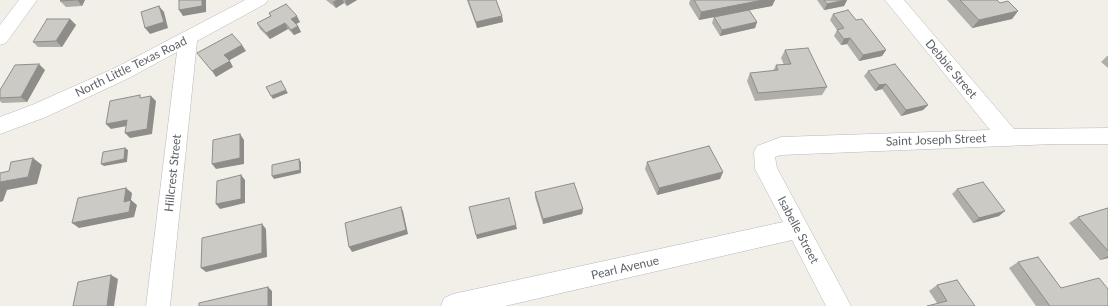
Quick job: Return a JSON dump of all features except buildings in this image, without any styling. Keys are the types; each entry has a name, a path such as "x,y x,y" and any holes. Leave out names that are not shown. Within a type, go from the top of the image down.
{"street":[{"path":"0,38 28,0"},
{"name":"North Little Texas Road","path":"0,126 39,111 102,83 188,39 259,0"},
{"name":"Debbie Street","path":"894,0 1008,137"},
{"name":"Hillcrest Street","path":"158,306 188,39"},
{"name":"Saint Joseph Street","path":"764,152 781,146 1008,137 1108,136"},
{"name":"Isabelle Street","path":"764,152 766,169 839,306"},
{"name":"Pearl Avenue","path":"453,306 797,229"}]}
